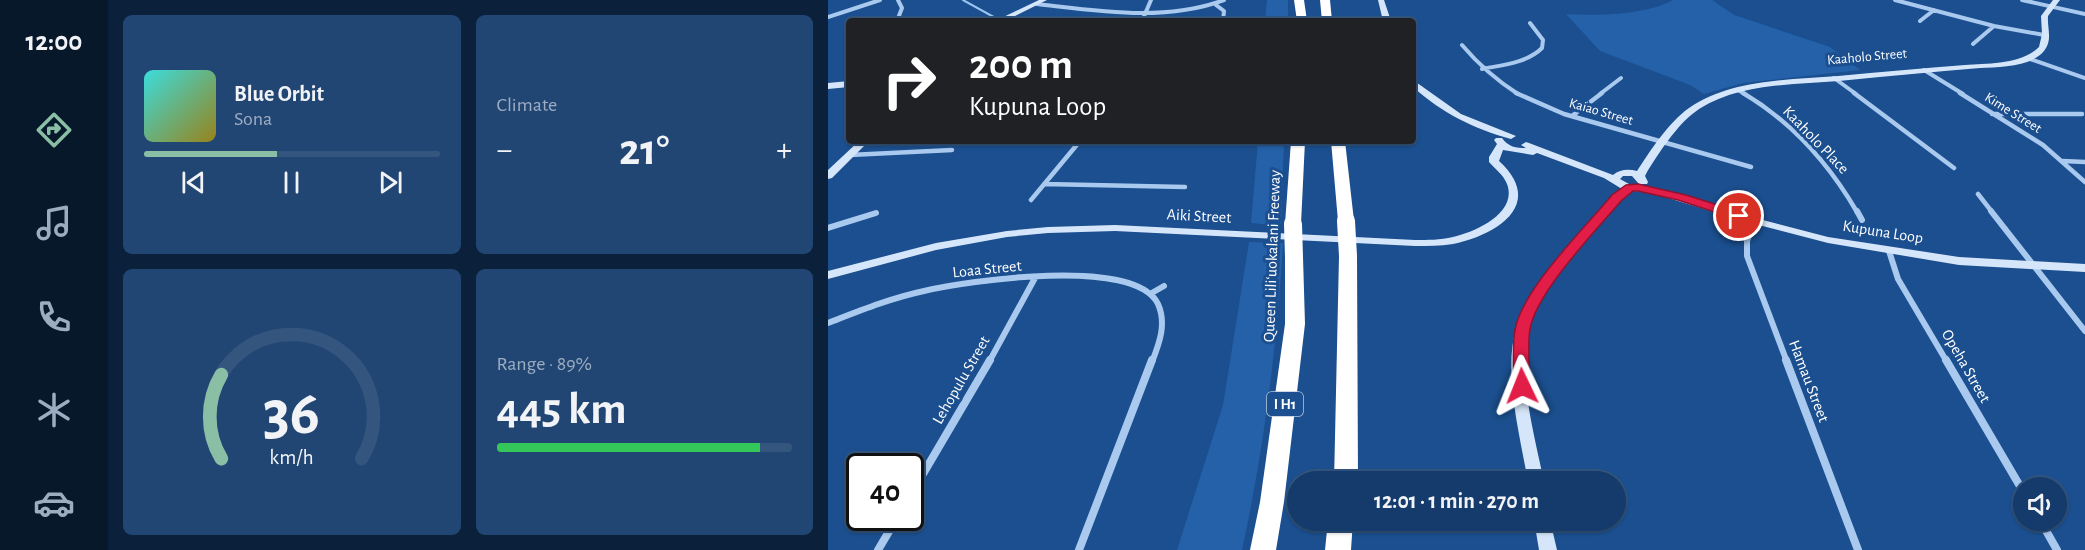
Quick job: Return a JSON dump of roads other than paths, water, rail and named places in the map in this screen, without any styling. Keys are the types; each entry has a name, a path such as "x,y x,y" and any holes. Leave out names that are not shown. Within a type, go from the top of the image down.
{"highway":[{"path":"1300,0 1302,18"},
{"path":"1327,0 1327,16"},
{"name":"Queen Liliʻuokalani Freeway","path":"1263,550 1272,502 1295,324 1293,224 1298,144"},
{"path":"1338,144 1346,221 1349,323 1346,471"},
{"path":"1338,550 1340,531"}],"street":[{"path":"828,17 880,0"},
{"path":"897,0 902,8 898,18"},
{"path":"1143,18 1151,0"},
{"path":"1006,18 1041,2 1109,13 1200,9 1216,5 1224,0"},
{"path":"1382,0 1386,18"},
{"path":"1894,0 1994,26 2044,35"},
{"path":"2022,0 2085,14"},
{"path":"2027,58 2043,47 2043,18 2050,6 2057,0"},
{"path":"1216,5 1224,11 1223,18"},
{"path":"1920,21 1934,10"},
{"path":"1482,69 1528,59 1540,52 1544,46 1543,41 1530,23"},
{"path":"1973,44 1994,26"},
{"name":"Kaiao Street","path":"1462,45 1474,62 1518,94 1572,117 1660,145 1751,167"},
{"path":"2027,58 2085,78"},
{"name":"Kaaholo Street","path":"1534,471 1520,370 1523,329 1532,306 1544,285 1683,117 1696,108 1738,90 1769,83 1991,65 2027,58"},
{"name":"Kime Street","path":"1924,70 2043,146 2085,182"},
{"path":"1572,117 1621,78"},
{"path":"1834,78 1954,168"},
{"path":"828,86 846,84"},
{"name":"Kupuna Loop","path":"1416,86 1431,100 1511,146 1548,155 1755,221 1828,240 1959,261 2085,268"},
{"name":"Kaaholo Place","path":"1738,90 1761,103 1819,157 1832,172 1862,220"},
{"path":"1991,114 2082,114"},
{"name":"Kupuna Loop","path":"1470,123 1524,140 1511,146"},
{"path":"1511,136 1511,146"},
{"path":"828,176 861,144"},
{"path":"1030,200 1077,144"},
{"name":"Aiki Street","path":"828,275 936,247 1007,234 1048,230 1115,228 1415,243 1446,242 1491,226 1507,212 1512,204 1515,189 1509,174 1497,164 1511,146"},
{"path":"850,155 952,150"},
{"path":"2062,161 2085,162"},
{"path":"1044,184 1185,187"},
{"path":"1978,194 2085,331"},
{"path":"828,228 876,213"},
{"name":"Hamau Street","path":"1755,221 1747,240 1747,255 1858,550"},
{"name":"Opeha Street","path":"1889,251 1898,279 2015,477"},
{"name":"Loaa Street","path":"828,323 925,290 978,281 1093,276 1134,285 1150,294"},
{"name":"Lehopulu Street","path":"924,473 978,383 1035,278"},
{"path":"1079,550 1161,338 1160,307 1150,294 1164,286"},
{"path":"878,550 889,531"},
{"path":"1544,531 1548,550"},
{"path":"2046,531 2057,550"}],"waterway":[{"path":"963,0 996,18"}]}
